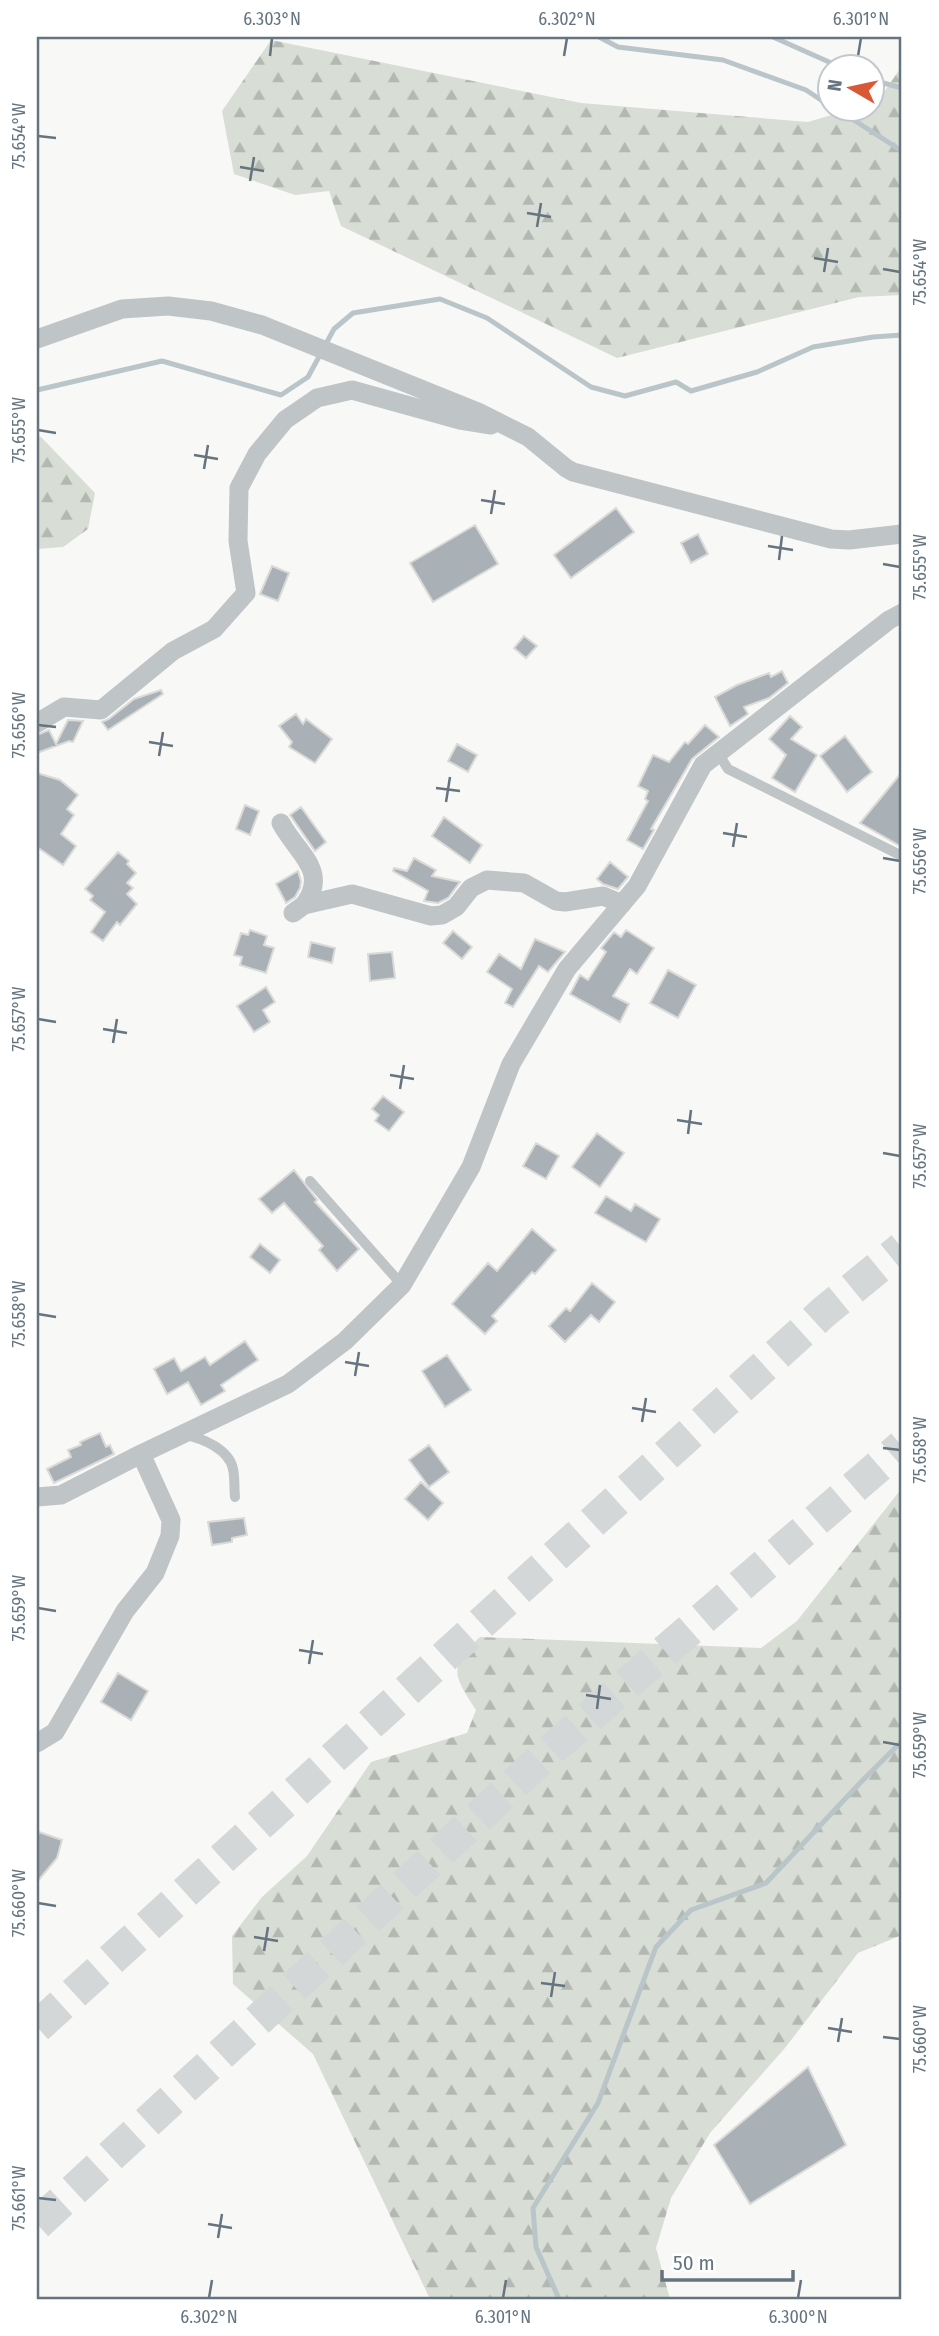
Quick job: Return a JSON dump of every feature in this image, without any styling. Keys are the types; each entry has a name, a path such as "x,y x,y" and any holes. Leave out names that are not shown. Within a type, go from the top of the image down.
{"street":[{"path":"37,339 121,309 168,306 211,311 262,325 478,412 528,437 573,472 831,539 849,540 902,534"},
{"path":"37,723 64,707 101,710 173,651 215,629 246,593 238,541 239,488 257,454 285,420 317,398 352,390 460,420 512,429"},
{"path":"37,1497 61,1495 288,1384 345,1341 402,1285 471,1167 519,1049 567,969 638,886 699,771 718,753 889,620 902,613"},
{"path":"281,822 288,836 311,865 314,878 312,895 298,909 352,894 438,916 456,907 471,888 487,880 524,883 556,901 603,896 622,904"},
{"path":"37,1744 55,1732 125,1611 155,1573 170,1536 171,1520 141,1454"}],"lane":[{"path":"718,753 728,769 902,856"},
{"path":"310,1181 402,1285"},
{"path":"181,1435 199,1438 226,1454 233,1466 234,1497"}],"green space":[{"path":"271,40 581,103 808,122 816,120 816,122 886,122 886,89 902,66 902,295 859,297 617,358 341,226 329,191 295,195 234,174 222,111"},
{"path":"37,436 95,493 88,529 63,547 37,549"},
{"path":"902,1488 902,1935 858,1953 785,2048 710,2133 671,2198 656,2248 670,2299 430,2299 313,2054 233,1984 232,1936 262,1897 307,1856 371,1762 467,1733 476,1710 462,1688 457,1671 463,1656 480,1637 761,1648 797,1621"}],"building":[{"path":"616,508 634,532 571,578 554,555"},
{"path":"475,525 498,564 433,602 410,563"},
{"path":"698,534 708,554 691,563 681,543"},
{"path":"272,566 289,573 278,601 260,594"},
{"path":"524,636 537,646 526,658 514,648"},
{"path":"782,671 788,683 769,698 744,707 748,714 730,726 715,697 737,685 769,673 771,677"},
{"path":"161,690 163,694 108,730 102,722 134,699"},
{"path":"296,714 303,724 306,719 332,739 315,763 289,747 292,742 279,726"},
{"path":"790,716 802,727 791,739 817,755 795,792 772,778 786,755 769,739"},
{"path":"68,720 83,721 73,742 69,741 37,753 37,735 49,730 56,744"},
{"path":"705,725 719,737 692,759 651,829 654,830 643,849 627,840 648,801 645,799 648,791 638,786 653,755 669,762 685,742 688,744"},
{"path":"845,736 872,772 847,792 820,756"},
{"path":"457,744 477,755 468,772 448,761"},
{"path":"902,772 902,847 860,823"},
{"path":"37,773 60,780 78,795 67,809 74,815 61,834 76,846 63,865 37,847"},
{"path":"245,805 259,811 250,835 236,829"},
{"path":"301,807 326,842 315,851 290,815"},
{"path":"444,817 482,845 470,863 432,836"},
{"path":"118,852 129,861 127,864 136,873 127,883 133,888 127,894 137,904 120,925 117,922 103,941 91,932 105,912 90,900 93,896 85,889"},
{"path":"414,858 436,870 432,876 460,882 448,898 438,903 424,901 428,891 393,871 394,868 407,871"},
{"path":"610,862 628,877 618,889 597,879"},
{"path":"298,871 300,888 295,897 286,903 276,884"},
{"path":"250,930 267,936 264,945 274,948 266,973 240,965 242,957 234,955 241,933 248,935"},
{"path":"626,930 654,948 637,974 630,969 613,996 629,1004 620,1022 570,994 580,975 588,980 606,952 601,948 614,932 621,937"},
{"path":"453,931 472,947 462,959 443,943"},
{"path":"535,939 565,952 548,972 539,966 513,1007 505,1003 512,989 487,972 499,954 521,969"},
{"path":"311,942 335,948 332,963 308,957"},
{"path":"392,952 395,978 370,981 368,954"},
{"path":"668,970 696,985 678,1018 650,1003"},
{"path":"266,987 275,1002 263,1010 270,1022 254,1032 237,1006"},
{"path":"383,1096 404,1112 389,1131 375,1121 379,1115 372,1109"},
{"path":"597,1133 624,1153 600,1187 572,1167"},
{"path":"536,1143 559,1156 546,1179 523,1166"},
{"path":"294,1170 317,1200 315,1202 359,1249 337,1271 319,1250 323,1246 284,1203 272,1213 259,1199"},
{"path":"606,1196 631,1211 635,1204 660,1219 646,1242 595,1213"},
{"path":"532,1229 556,1250 492,1316 497,1321 485,1334 452,1304 488,1263 497,1271"},
{"path":"260,1244 280,1260 270,1273 250,1257"},
{"path":"592,1283 615,1302 599,1322 591,1315 565,1342 549,1326 566,1308 570,1311"},
{"path":"245,1341 258,1360 221,1385 225,1391 201,1405 188,1382 167,1394 154,1369 174,1358 181,1371 205,1357 210,1365"},
{"path":"447,1355 471,1390 445,1407 422,1371"},
{"path":"100,1433 106,1447 110,1445 114,1454 54,1483 47,1469 71,1457 68,1450"},
{"path":"429,1445 449,1472 429,1487 409,1460"},
{"path":"421,1482 443,1503 428,1520 405,1499"},
{"path":"244,1518 247,1535 232,1538 232,1542 212,1545 208,1522"},
{"path":"118,1673 148,1691 131,1720 101,1702"},
{"path":"39,1832 62,1840 57,1858 37,1882 37,1840"},
{"path":"808,2067 846,2145 750,2204 714,2145"}],"waterway":[{"path":"599,37 618,47 723,60 806,90 816,97"},
{"path":"773,37 816,56"},
{"path":"886,84 902,88"},
{"path":"857,122 902,151"},
{"path":"37,390 162,361 281,395 308,377 334,329 353,313 440,299 487,318 591,387 625,396 676,382 691,391 757,372 813,347 902,335"},
{"path":"559,2299 536,2247 533,2208 598,2103 656,1947 691,1910 766,1883 902,1741"}],"tunnel":[{"path":"37,2027 825,1311 902,1248"},
{"path":"37,2224 552,1749 902,1446"}]}
